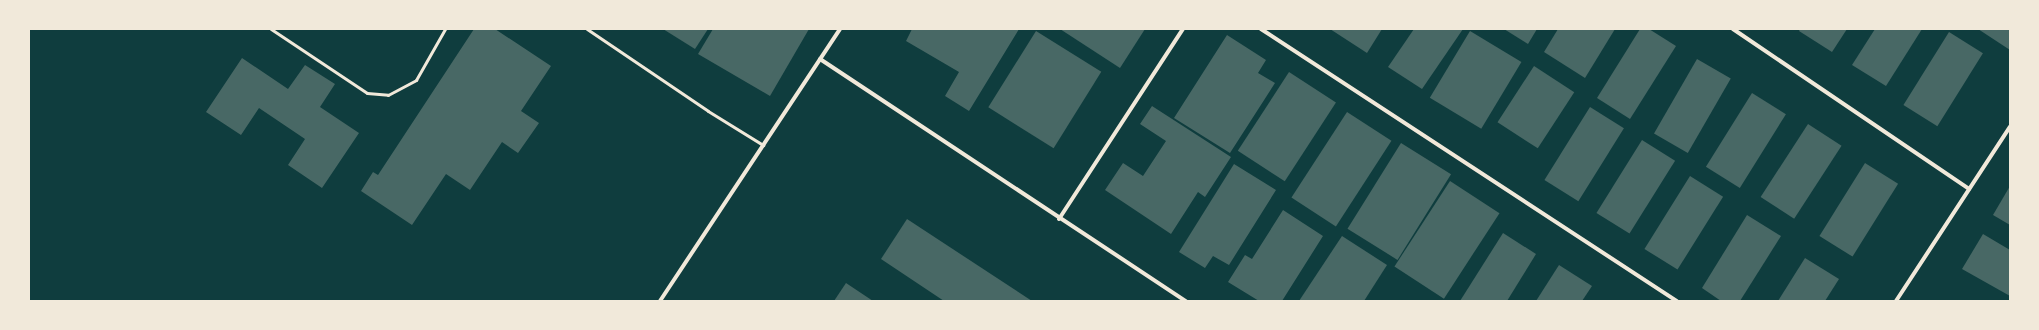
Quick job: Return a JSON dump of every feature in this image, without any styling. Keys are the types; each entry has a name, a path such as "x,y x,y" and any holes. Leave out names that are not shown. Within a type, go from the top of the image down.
{"street":[{"path":"660,301 840,29"},
{"path":"1059,218 1183,29"},
{"path":"1261,29 1677,301"},
{"path":"1732,29 1969,189"},
{"path":"820,59 1186,301"},
{"path":"1896,301 2010,127"}],"lane":[{"path":"271,29 367,93 388,95 416,80 445,29"},
{"path":"586,29 708,111 763,145"}],"building":[{"path":"474,29 495,29 551,66 521,111 539,123 518,153 502,142 470,190 446,174 412,225 361,191 373,172 378,175"},
{"path":"663,29 708,29 695,49"},
{"path":"713,29 809,29 770,96 698,54"},
{"path":"912,29 1019,29 969,111 945,96 959,72 906,41"},
{"path":"1060,29 1145,29 1120,68"},
{"path":"1330,29 1382,29 1367,53"},
{"path":"1414,29 1463,29 1422,89 1388,67"},
{"path":"1504,29 1537,29 1528,44"},
{"path":"1558,29 1615,29 1585,78 1544,52"},
{"path":"1640,29 1649,29 1676,46 1630,119 1597,98"},
{"path":"1800,29 1847,29 1832,52 1799,31"},
{"path":"1875,29 1922,29 1886,86 1852,65"},
{"path":"1978,29 2010,29 2010,50"},
{"path":"1036,31 1101,72 1054,148 988,107"},
{"path":"1470,31 1521,62 1481,129 1430,98"},
{"path":"1949,32 1983,53 1937,126 1903,105"},
{"path":"1227,35 1266,60 1258,73 1275,83 1230,153 1174,118"},
{"path":"242,58 288,89 305,65 335,84 320,107 359,133 322,188 288,165 305,139 259,108 241,135 206,112"},
{"path":"1697,59 1731,78 1688,153 1654,133"},
{"path":"1534,66 1574,92 1538,148 1498,122"},
{"path":"1289,72 1336,102 1285,181 1238,151"},
{"path":"1752,93 1786,114 1740,188 1706,167"},
{"path":"1152,106 1231,157 1205,197 1198,192 1171,234 1105,190 1123,163 1143,176 1166,141 1140,124"},
{"path":"1590,107 1624,128 1578,201 1544,180"},
{"path":"1347,112 1391,141 1336,226 1291,198"},
{"path":"1808,124 1842,146 1794,219 1761,197"},
{"path":"1642,140 1675,161 1630,234 1596,213"},
{"path":"1401,143 1451,174 1398,260 1347,229"},
{"path":"1865,163 1898,184 1853,257 1819,236"},
{"path":"1234,164 1276,190 1229,265 1213,256 1205,268 1179,252"},
{"path":"1690,176 1723,197 1678,270 1644,249"},
{"path":"1450,181 1499,213 1444,299 1394,267"},
{"path":"2010,186 2010,225 1993,215"},
{"path":"1283,210 1323,236 1282,301 1259,301 1228,282 1245,255 1252,259"},
{"path":"1747,215 1781,236 1740,301 1721,301 1702,288"},
{"path":"907,219 1032,301 944,301 881,259"},
{"path":"1503,233 1536,254 1507,301 1460,301"},
{"path":"1983,234 2010,250 2010,296 1962,269"},
{"path":"1342,236 1387,265 1364,301 1299,301"},
{"path":"1805,258 1839,279 1825,301 1778,301"},
{"path":"1559,265 1592,286 1582,301 1536,301"},
{"path":"846,283 873,301 834,301"}]}
